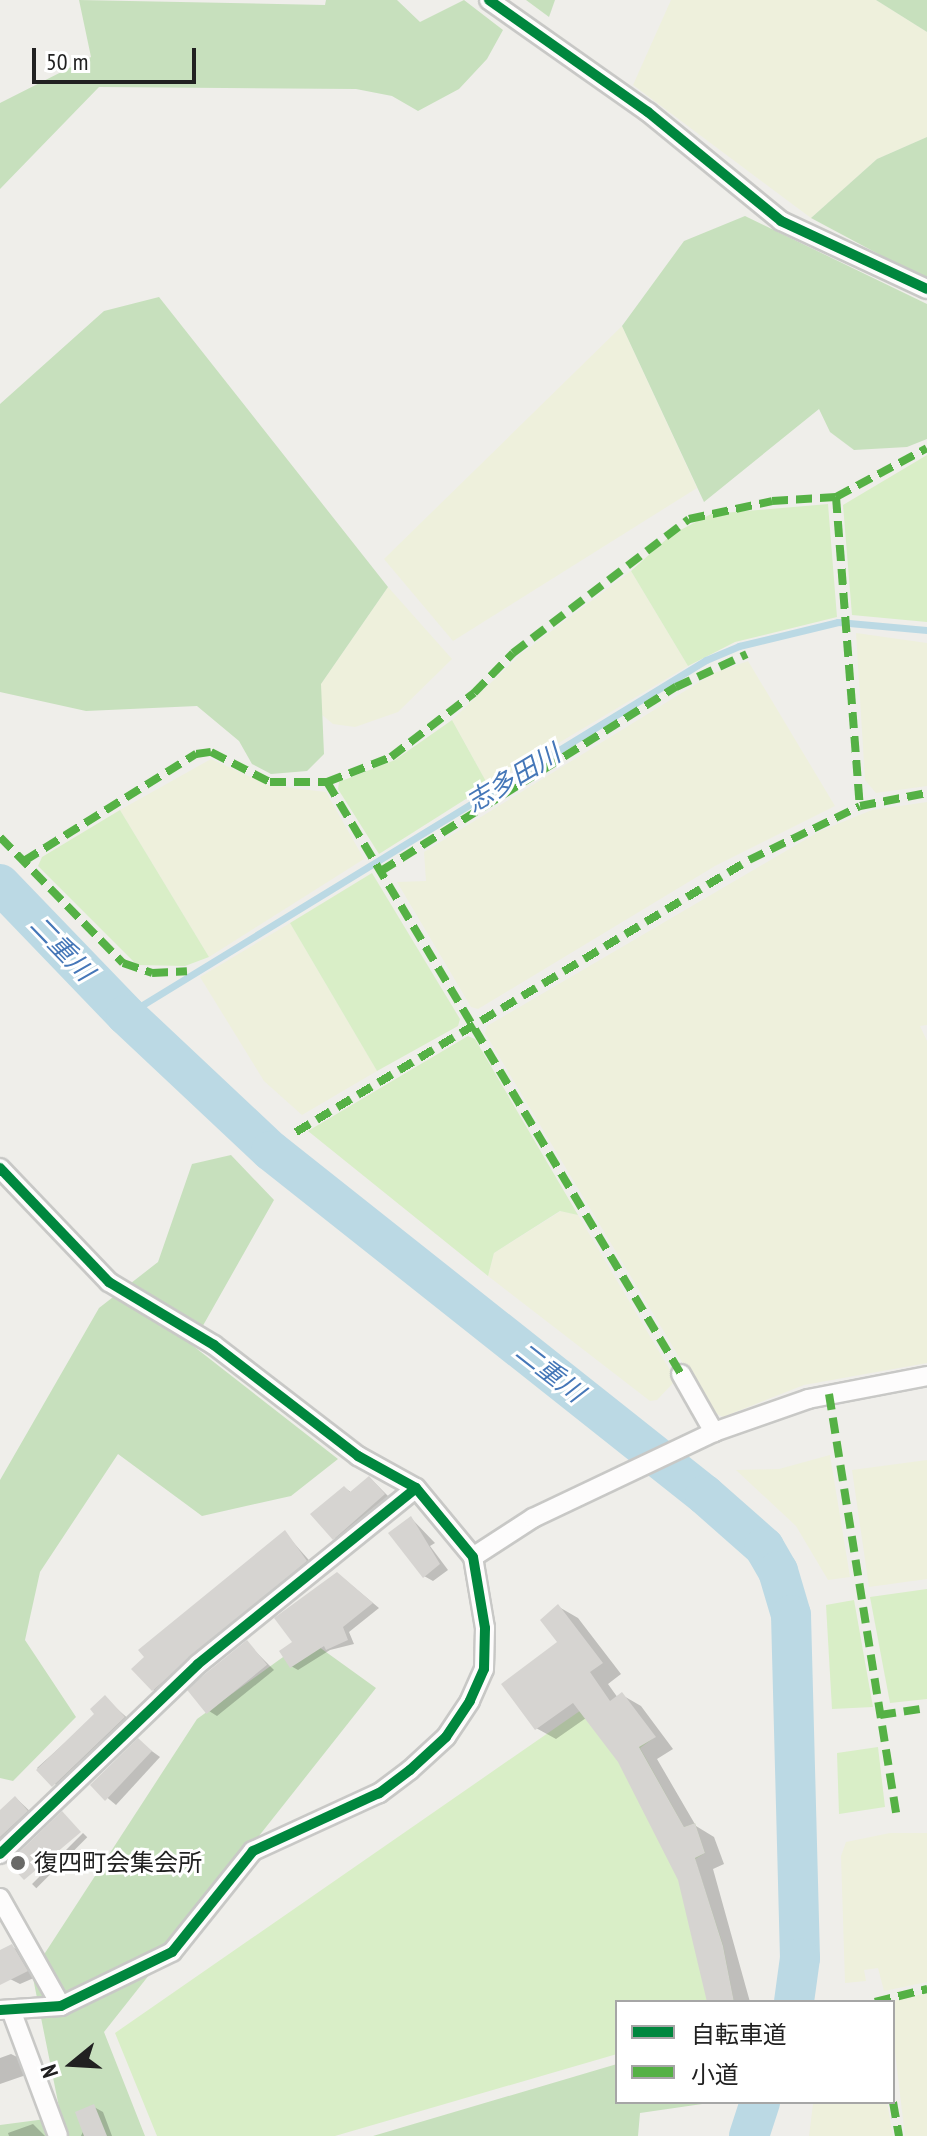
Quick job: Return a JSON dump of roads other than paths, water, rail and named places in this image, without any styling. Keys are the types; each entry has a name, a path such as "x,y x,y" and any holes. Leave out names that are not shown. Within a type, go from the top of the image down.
{"street":[{"path":"489,0 648,112 781,221 927,289"},
{"path":"0,1168 109,1282 214,1345 358,1456 416,1488 473,1557 485,1628 484,1669 446,1737 379,1793 253,1851 172,1952 61,2006 6,2010 58,2136"},
{"path":"681,1374 714,1432"},
{"path":"473,1557 533,1518 714,1432 808,1399 927,1376"},
{"path":"0,1854 198,1664 416,1488"},
{"path":"0,1898 61,2006"}],"waterway":[{"name":"志多田川","path":"126,1015 706,660 739,646 838,622 927,630"},
{"name":"二重川","path":"0,884 126,1015 271,1151 705,1495 764,1547 778,1571 791,1615 800,1958 794,2000"},
{"name":"二重川","path":"749,2136 759,2104"}],"place":[{"name":"復四町会集会所","path":"18,1863"}]}
